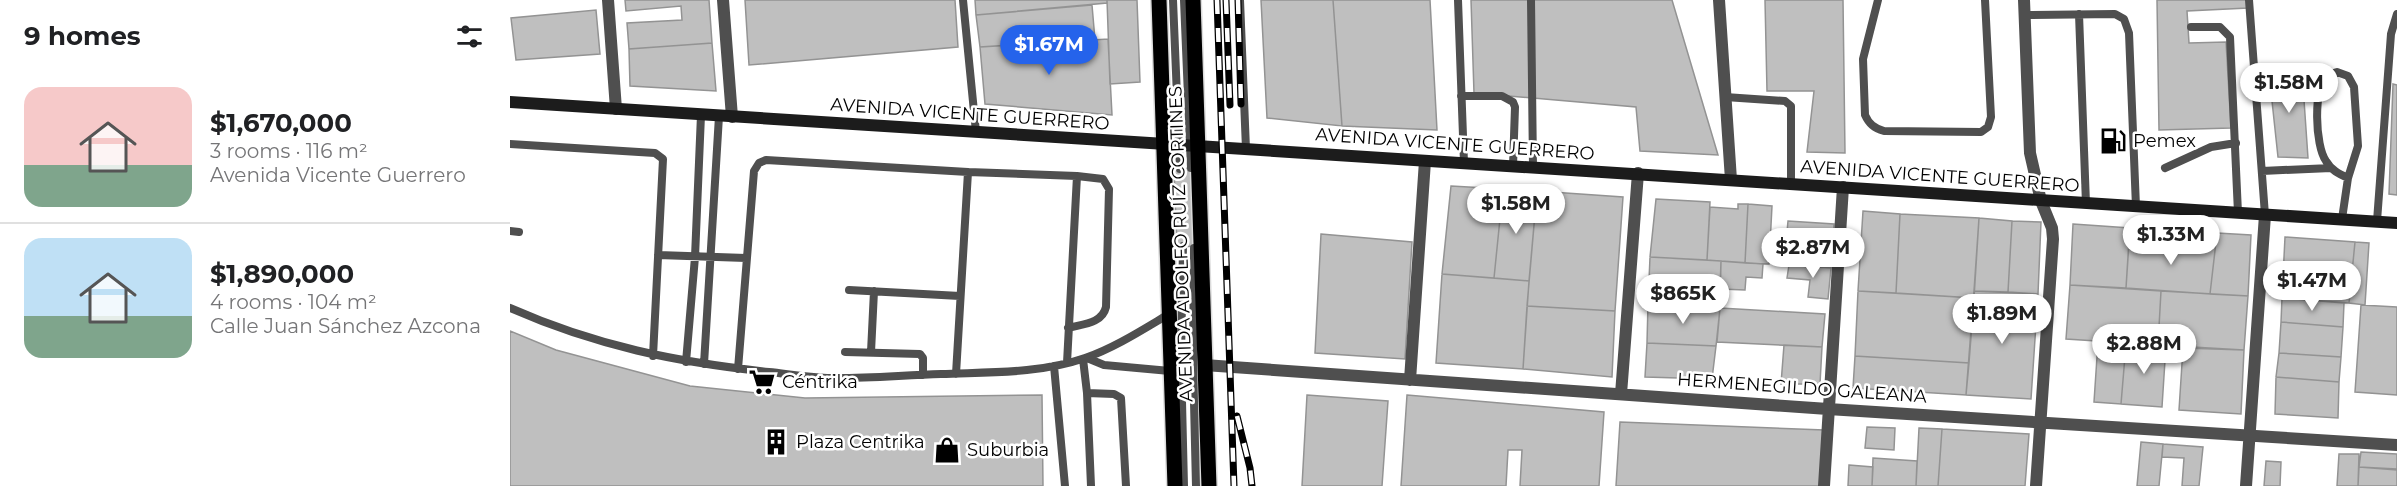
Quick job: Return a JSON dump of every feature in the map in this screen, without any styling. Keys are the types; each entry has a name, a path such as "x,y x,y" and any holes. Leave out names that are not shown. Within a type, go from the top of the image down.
{"main road":[{"name":"AVENIDA ADOLFO RUÍZ CORTINES","path":"1159,0 1182,145 1204,365 1209,486"},
{"name":"AVENIDA ADOLFO RUÍZ CORTINES","path":"1175,486 1169,314 1193,0"},
{"name":"AVENIDA VICENTE GUERRERO","path":"510,102 2397,223"}],"street":[{"path":"608,0 616,109"},
{"path":"723,0 726,116"},
{"path":"1719,0 1731,180"},
{"path":"2024,0 2030,153 2041,201 2052,228 2053,239 2036,486"},
{"path":"1410,380 1425,161"},
{"path":"1621,393 1638,173"},
{"path":"1824,486 1843,187"},
{"path":"2246,486 2265,215"},
{"name":"HERMENEGILDO GALEANA","path":"1204,365 1828,409 2397,445"}],"lane":[{"path":"963,0 976,132"},
{"path":"1173,0 1182,145 1191,168"},
{"path":"1180,169 1184,0"},
{"path":"1240,0 1246,149"},
{"path":"1458,0 1464,163"},
{"path":"1531,0 1533,167"},
{"path":"1878,0 1863,59 1865,115 1868,121 1876,129 1884,131 1981,132 1988,127 1991,117 1984,0"},
{"path":"2249,0 2265,215"},
{"path":"2079,14 2086,204"},
{"path":"2025,15 2115,14 2124,19 2128,25 2136,207"},
{"path":"2377,221 2391,34 2397,14"},
{"path":"2191,27 2220,27 2230,37 2238,213"},
{"path":"2342,219 2348,178 2358,147 2354,87 2348,76 2337,72 2323,78 2318,94 2321,148 2323,157 2331,168 2348,178"},
{"path":"1461,96 1502,96 1513,102 1513,166"},
{"path":"1725,97 1785,101 1791,106 1791,183"},
{"path":"686,362 695,257 701,115"},
{"path":"704,364 711,257 726,116"},
{"path":"2165,168 2211,147 2236,143"},
{"path":"510,144 646,152 660,155 664,165 653,356"},
{"path":"738,369 754,171 761,161 1103,179 1109,189 1106,308 1098,320 1068,328"},
{"path":"2262,171 2331,168"},
{"path":"956,374 968,172"},
{"path":"1067,363 1077,176"},
{"path":"1183,246 1181,359 1184,486"},
{"path":"1194,246 1193,360 1196,486"},
{"path":"658,255 746,258"},
{"path":"849,290 960,296"},
{"path":"871,352 874,291"},
{"path":"510,308 594,340 653,356 738,369 826,378 956,374 1030,370 1054,366 1085,358 1135,334 1169,314"},
{"path":"845,352 920,354 923,358 923,375"},
{"path":"1085,358 1104,365 1170,370"},
{"path":"1085,358 1091,486"},
{"path":"1054,366 1065,486"},
{"path":"1087,393 1114,393 1121,398 1126,486"}],"building":[{"path":"625,0 709,0 712,43 629,49 627,23 682,20 681,6 626,11"},
{"path":"745,0 955,0 958,47 749,65"},
{"path":"975,0 1107,0 1107,3 976,15"},
{"path":"1107,0 1137,0 1140,82 1110,84"},
{"path":"1261,0 1333,0 1342,126 1267,118"},
{"path":"1333,0 1430,0 1437,130 1342,126"},
{"path":"1471,0 1672,0 1718,155 1640,151 1636,107 1474,93"},
{"path":"1765,0 1843,0 1845,153 1807,152 1814,91 1767,91"},
{"path":"2157,0 2248,0 2248,8 2187,11 2189,43 2226,42 2231,128 2159,130"},
{"path":"1092,5 1095,40 980,47 976,15"},
{"path":"596,10 600,54 516,60 511,18"},
{"path":"1108,39 1112,115 985,104 980,47"},
{"path":"712,43 716,91 630,86 629,49"},
{"path":"2302,71 2308,158 2278,157 2269,73"},
{"path":"2393,84 2397,85 2397,195 2389,194"},
{"path":"1196,168 1199,246 1177,247 1174,169"},
{"path":"1451,186 1503,189 1494,278 1442,274"},
{"path":"1503,189 1537,191 1529,281 1494,278"},
{"path":"1537,191 1623,197 1615,311 1527,306"},
{"path":"1656,199 1710,202 1707,260 1650,257"},
{"path":"1738,204 1748,204 1745,263 1707,260 1710,207 1738,209"},
{"path":"1748,204 1772,206 1769,264 1745,263"},
{"path":"1863,211 1900,214 1896,293 1858,291"},
{"path":"1900,214 1979,218 1974,298 1896,293"},
{"path":"1979,218 2012,221 2008,292 1974,291"},
{"path":"1788,221 1834,224 1831,268 1784,265"},
{"path":"2012,221 2041,222 2038,294 2008,292"},
{"path":"2073,224 2130,228 2126,288 2070,285"},
{"path":"2217,233 2251,235 2248,296 2210,294"},
{"path":"1321,234 1412,242 1405,359 1315,353"},
{"path":"2285,237 2355,242 2349,303 2282,298"},
{"path":"2129,240 2216,242 2210,294 2126,288"},
{"path":"2355,242 2369,243 2365,305 2349,303"},
{"path":"1650,257 1721,261 1720,308 1648,304"},
{"path":"1721,261 1763,264 1762,278 1746,277 1745,290 1720,289"},
{"path":"1789,265 1831,268 1828,299 1808,297 1810,280 1787,278"},
{"path":"1442,274 1529,281 1523,369 1436,363"},
{"path":"2070,285 2161,291 2158,345 2066,339"},
{"path":"1858,291 1974,298 1969,363 1855,356"},
{"path":"1974,291 2038,294 2031,399 1966,395"},
{"path":"2161,291 2248,296 2244,350 2158,345"},
{"path":"2282,298 2344,303 2343,327 2281,322"},
{"path":"1648,304 1720,308 1716,346 1647,343"},
{"path":"2361,305 2397,307 2397,395 2355,392"},
{"path":"1527,306 1615,311 1612,377 1523,369"},
{"path":"1720,308 1825,314 1822,347 1717,342"},
{"path":"2281,322 2343,327 2341,357 2279,353"},
{"name":"Plaza Centrika","path":"510,331 556,350 690,386 805,398 1042,395 1043,486 510,486"},
{"path":"2098,342 2126,344 2121,404 2094,402"},
{"path":"1647,343 1716,346 1712,379 1645,377"},
{"path":"2126,344 2166,345 2162,407 2121,404"},
{"path":"1784,345 1822,347 1820,384 1781,384"},
{"path":"2183,348 2244,350 2241,414 2179,410"},
{"path":"2279,353 2341,357 2339,382 2276,377"},
{"path":"1855,356 1969,363 1966,395 1853,388"},
{"path":"2276,377 2339,382 2338,418 2275,414"},
{"path":"1307,395 1388,401 1382,486 1302,486"},
{"path":"1407,395 1604,412 1599,486 1520,486 1522,450 1508,450 1506,486 1401,486"},
{"path":"1620,422 1824,430 1820,486 1616,486"},
{"path":"1867,427 1895,428 1894,450 1865,448"},
{"path":"1919,428 1942,429 1938,486 1916,486"},
{"path":"1942,429 2029,434 2025,486 1938,486"},
{"path":"2141,442 2163,444 2159,486 2137,486"},
{"path":"2163,444 2203,447 2199,486 2182,486 2184,458 2162,457"},
{"path":"2361,452 2397,454 2397,469 2359,467"},
{"path":"2339,454 2359,454 2358,486 2337,486"},
{"path":"1873,458 1917,461 1916,486 1872,486"},
{"path":"2266,461 2281,462 2280,486 2264,486"},
{"path":"1849,465 1873,467 1872,486 1848,486"},
{"path":"2359,467 2397,470 2397,486 2358,486"}],"railway":[{"path":"1217,0 1234,486"},
{"path":"1226,0 1230,105"},
{"path":"1238,0 1241,104"},
{"path":"1237,416 1250,468 1252,486"}],"place":[{"name":"Pemex","path":"2113,141"},
{"name":"Céntrika","path":"762,382"},
{"name":"Plaza Centrika","path":"776,442"},
{"name":"Suburbia","path":"947,450"}]}
